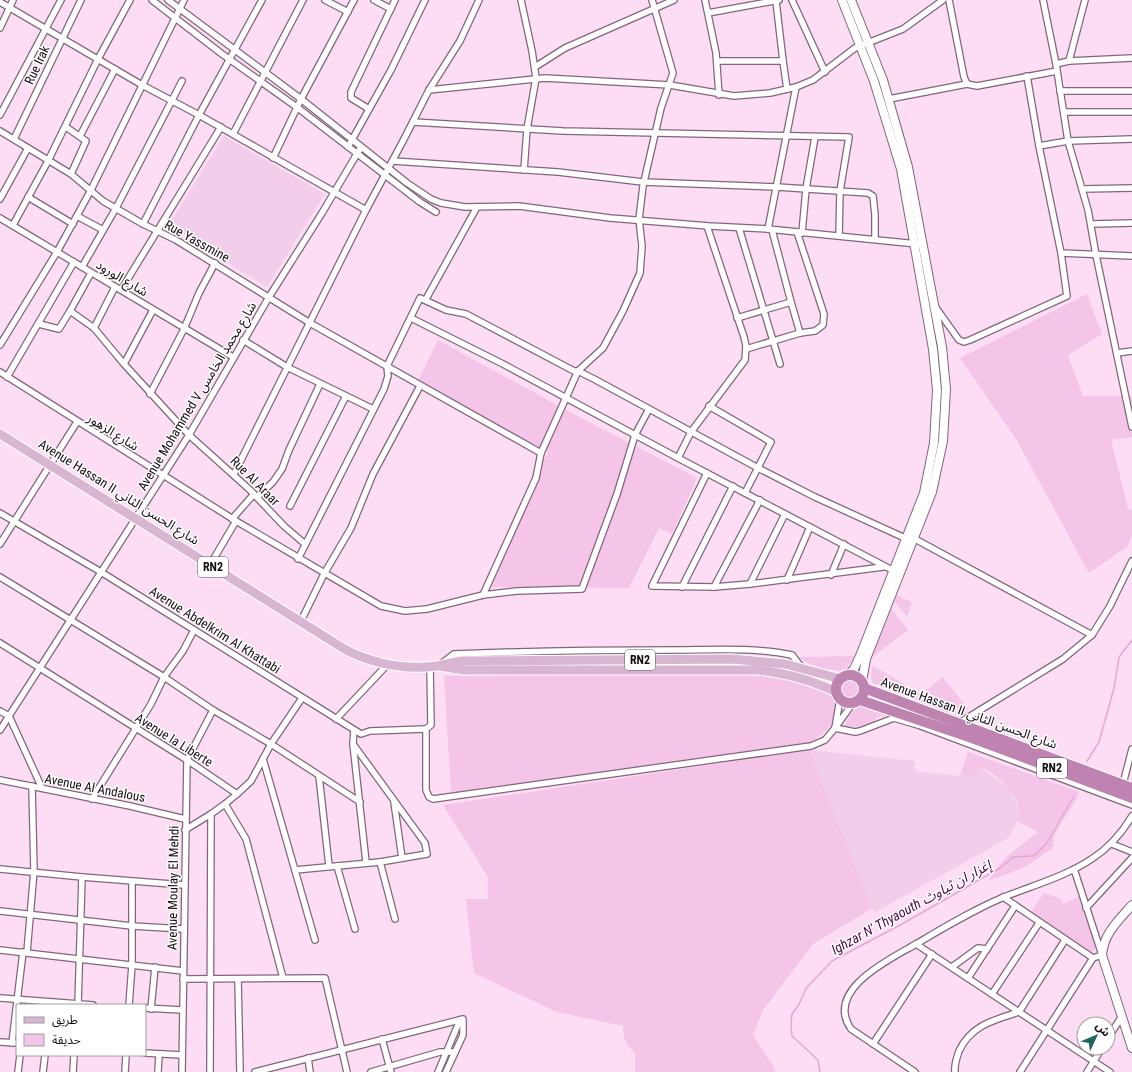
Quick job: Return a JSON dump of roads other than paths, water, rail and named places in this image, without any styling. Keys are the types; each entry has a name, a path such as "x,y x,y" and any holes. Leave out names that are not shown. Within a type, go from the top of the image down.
{"highway":[{"name":"RN2","path":"844,677 858,677 863,685"},
{"path":"838,696 836,684 844,677"},
{"path":"856,702 863,685"},
{"name":"Avenue Hassan II شارع الحسن الثاني","path":"863,685 1132,788"},
{"name":"RN2","path":"838,696 848,704 856,702"},
{"name":"Avenue Hassan II شارع الحسن الثاني","path":"856,702 972,738 1132,798"}],"main road":[{"name":"Avenue Hassan II شارع الحسن الثاني","path":"0,434 136,518 210,566 361,658 387,665 434,666 464,670 758,670 787,674 813,681 838,696"},
{"name":"Avenue Hassan II شارع الحسن الثاني","path":"434,666 462,661 732,659 763,661 844,677"}],"street":[{"path":"0,28 13,0"},
{"path":"0,115 61,0"},
{"name":"Rue Irak","path":"14,139 81,0"},
{"path":"13,225 66,127 98,59 130,0"},
{"path":"152,0 229,59 298,108 420,202 436,212"},
{"path":"168,0 301,99 353,141 431,199 454,206 519,206 707,226 770,229 923,245"},
{"path":"0,345 73,224 176,19 184,0"},
{"path":"143,224 199,115 262,0"},
{"path":"234,134 303,0"},
{"path":"325,0 348,12"},
{"path":"273,158 301,99 354,0"},
{"path":"374,0 391,9"},
{"path":"369,109 354,102 351,98 350,92 395,0"},
{"path":"348,147 353,141 369,109 392,70 425,0"},
{"path":"234,474 366,210 429,90 460,41 478,0"},
{"path":"521,0 536,78 527,129 524,170"},
{"path":"483,595 536,478 541,453 578,371 603,348 636,285 642,262 638,219 643,182 662,108 673,73 652,0"},
{"path":"535,67 565,48 674,0"},
{"path":"705,0 717,61 719,94"},
{"path":"708,13 753,2 778,0 787,89"},
{"path":"792,0 825,72"},
{"path":"842,0 865,44 889,99 908,167 934,305 944,368 944,429 934,485 911,539 866,659 863,685"},
{"path":"844,677 858,660 894,571 911,539 930,468 936,430 937,404 933,349 901,169 851,0"},
{"path":"429,90 536,78 670,85 734,96 787,89 813,80 825,72 845,54 865,44 903,29 942,0"},
{"path":"949,0 964,77 968,84"},
{"path":"1043,0 1056,64 1068,141 1091,224 1096,255 1132,427"},
{"path":"1069,61 1085,0"},
{"path":"0,2 142,85 234,134 334,194 366,210"},
{"path":"1056,64 1069,61 1132,58"},
{"path":"717,61 783,61"},
{"path":"80,136 115,69"},
{"path":"889,99 968,84 977,86 1057,71"},
{"path":"934,305 958,340 964,342 1067,296 1061,253 1039,146 1027,76"},
{"path":"82,267 116,208 182,81"},
{"path":"796,87 786,134 770,229 800,333"},
{"path":"1060,91 1132,91"},
{"path":"1064,112 1132,112"},
{"path":"413,122 527,129 656,133 786,134 815,137 849,136 840,192 839,236"},
{"path":"66,127 85,139 86,144 71,174"},
{"path":"94,328 157,231 221,127"},
{"name":"Rue Yassmine","path":"0,131 71,174 104,201 215,263 310,323 541,453"},
{"path":"746,349 800,333 815,332 820,328 824,321 824,314 800,232 815,137"},
{"path":"1039,146 1068,141 1132,139"},
{"name":"Avenue Mohammed V شارع محمد الخامس","path":"0,730 38,668 189,435 243,340 334,194 361,147"},
{"path":"0,199 28,148"},
{"path":"393,161 588,174 643,182 777,186 868,193 873,196 875,210 875,239"},
{"path":"1082,189 1132,188"},
{"path":"28,197 73,224"},
{"path":"426,299 476,207"},
{"path":"77,216 103,230"},
{"name":"شارع الورود","path":"0,218 233,357"},
{"path":"1091,224 1132,223"},
{"path":"678,458 691,432 744,360 746,349 707,226"},
{"path":"739,228 780,364"},
{"path":"1061,253 1132,256"},
{"path":"8,377 74,262"},
{"path":"150,394 184,329 199,293 215,263"},
{"path":"39,324 59,329 91,273"},
{"path":"298,558 387,382 387,366 420,298 426,299 446,310 466,314 574,371 578,371 758,468 815,497 911,539 1092,635"},
{"path":"737,318 791,302"},
{"path":"124,364 153,310"},
{"name":"Rue Al Araar","path":"70,311 94,328 150,394 189,435 234,474 284,526 305,544"},
{"path":"411,318 844,544 883,567 894,571"},
{"path":"243,340 287,367 373,409"},
{"path":"1117,353 1132,351"},
{"name":"شارع الزهور","path":"0,372 234,520 324,574 381,606 393,610 405,611 427,609 483,595 517,591 582,588 636,436"},
{"path":"210,566 234,520 255,495 273,482 282,469 289,450 320,384"},
{"path":"301,621 324,574 351,528 373,474 420,386"},
{"path":"1124,389 1132,388"},
{"path":"290,506 346,396"},
{"path":"709,406 771,442 745,493"},
{"path":"636,436 649,409"},
{"path":"0,544 77,422"},
{"path":"707,473 652,586 714,587 831,575 883,567"},
{"path":"682,587 733,486"},
{"path":"714,587 760,500"},
{"name":"Avenue Abdelkrim Al Khattabi","path":"0,512 101,572 361,734 370,731 426,729"},
{"path":"750,584 785,514"},
{"path":"787,580 810,527"},
{"path":"831,575 844,544"},
{"path":"960,722 1064,659 1092,635 1110,606 1132,561"},
{"path":"0,577 69,621 164,677 213,710 271,744 360,802"},
{"path":"92,799 151,704 164,677 183,651 194,630"},
{"name":"Avenue la Liberte","path":"0,643 135,729 187,760 237,794"},
{"path":"336,719 387,665"},
{"path":"434,666 431,725 426,729 426,790 429,797 433,799 811,746 825,740 856,702"},
{"path":"835,728 838,696"},
{"path":"185,830 225,804 251,781 271,744 302,698"},
{"name":"Avenue Moulay El Mehdi","path":"182,1072 187,760 213,710"},
{"path":"0,711 8,716 42,788"},
{"path":"835,728 854,732 894,718 1132,805"},
{"path":"960,722 1132,783"},
{"path":"354,730 353,744 366,862"},
{"path":"295,870 366,862 380,862 427,854 428,849 425,843 353,744"},
{"path":"1124,780 1132,749"},
{"path":"263,759 315,940"},
{"path":"319,776 329,866"},
{"name":"Avenue Al Andalous","path":"0,780 185,819"},
{"path":"17,1004 30,915 34,872 32,786"},
{"path":"393,800 402,858"},
{"path":"225,804 246,839 283,978"},
{"path":"210,1072 209,980 211,814"},
{"path":"915,1072 851,1029 846,1021 844,1007 856,984 867,973 966,914 1003,897 1074,869 1094,858 1112,844 1132,816"},
{"path":"1112,844 1132,852"},
{"path":"1086,908 1132,858"},
{"path":"380,862 394,919"},
{"path":"337,866 355,929"},
{"path":"0,869 132,882 184,885"},
{"path":"1074,869 1132,1048"},
{"path":"0,998 49,1004 78,1004 82,920 82,877"},
{"path":"129,1004 132,965 132,882"},
{"path":"1003,897 1039,923 1093,958"},
{"path":"1102,955 1103,945 1107,933 1132,905"},
{"path":"968,978 1014,906"},
{"path":"0,911 132,926 184,929"},
{"path":"992,994 1039,923"},
{"path":"955,1072 957,1056 962,1044 972,1031 984,1023 1019,1012 1065,940"},
{"path":"916,944 1110,1072"},
{"path":"952,968 978,948 986,949"},
{"path":"0,950 183,971"},
{"path":"873,1044 932,954"},
{"path":"1020,1072 1093,958 1102,955"},
{"path":"155,967 148,1008 182,1010"},
{"path":"183,979 325,978 347,1072"},
{"path":"238,979 240,1072"},
{"path":"0,1042 14,1043 16,1014"},
{"path":"1116,1025 1122,1015"},
{"path":"255,1072 277,1069 308,1058 462,1020"},
{"path":"438,1072 462,1020"},
{"path":"446,1072 464,1030 462,1020"},
{"path":"382,1039 390,1069"},
{"path":"371,1072 390,1069 448,1051 455,1052"},
{"path":"146,1053 182,1055"},
{"path":"158,1072 160,1055"},
{"path":"18,1072 20,1056"},
{"path":"43,1072 45,1056"},
{"path":"73,1072 74,1056"},
{"path":"125,1072 126,1056"},
{"path":"1087,1072 1097,1056"},
{"path":"308,1058 310,1072"}],"waterway":[{"name":"Ighzar N' Thyaouth إغزار ان ثياوث","path":"1087,761 1099,742 1114,688 1119,657 1132,640"},
{"name":"Ighzar N' Thyaouth إغزار ان ثياوث","path":"820,1072 818,1060 792,1036 792,1014 798,1006 807,987 832,961 902,924 1000,868 1013,857 1034,856 1047,843 1074,796"}]}
